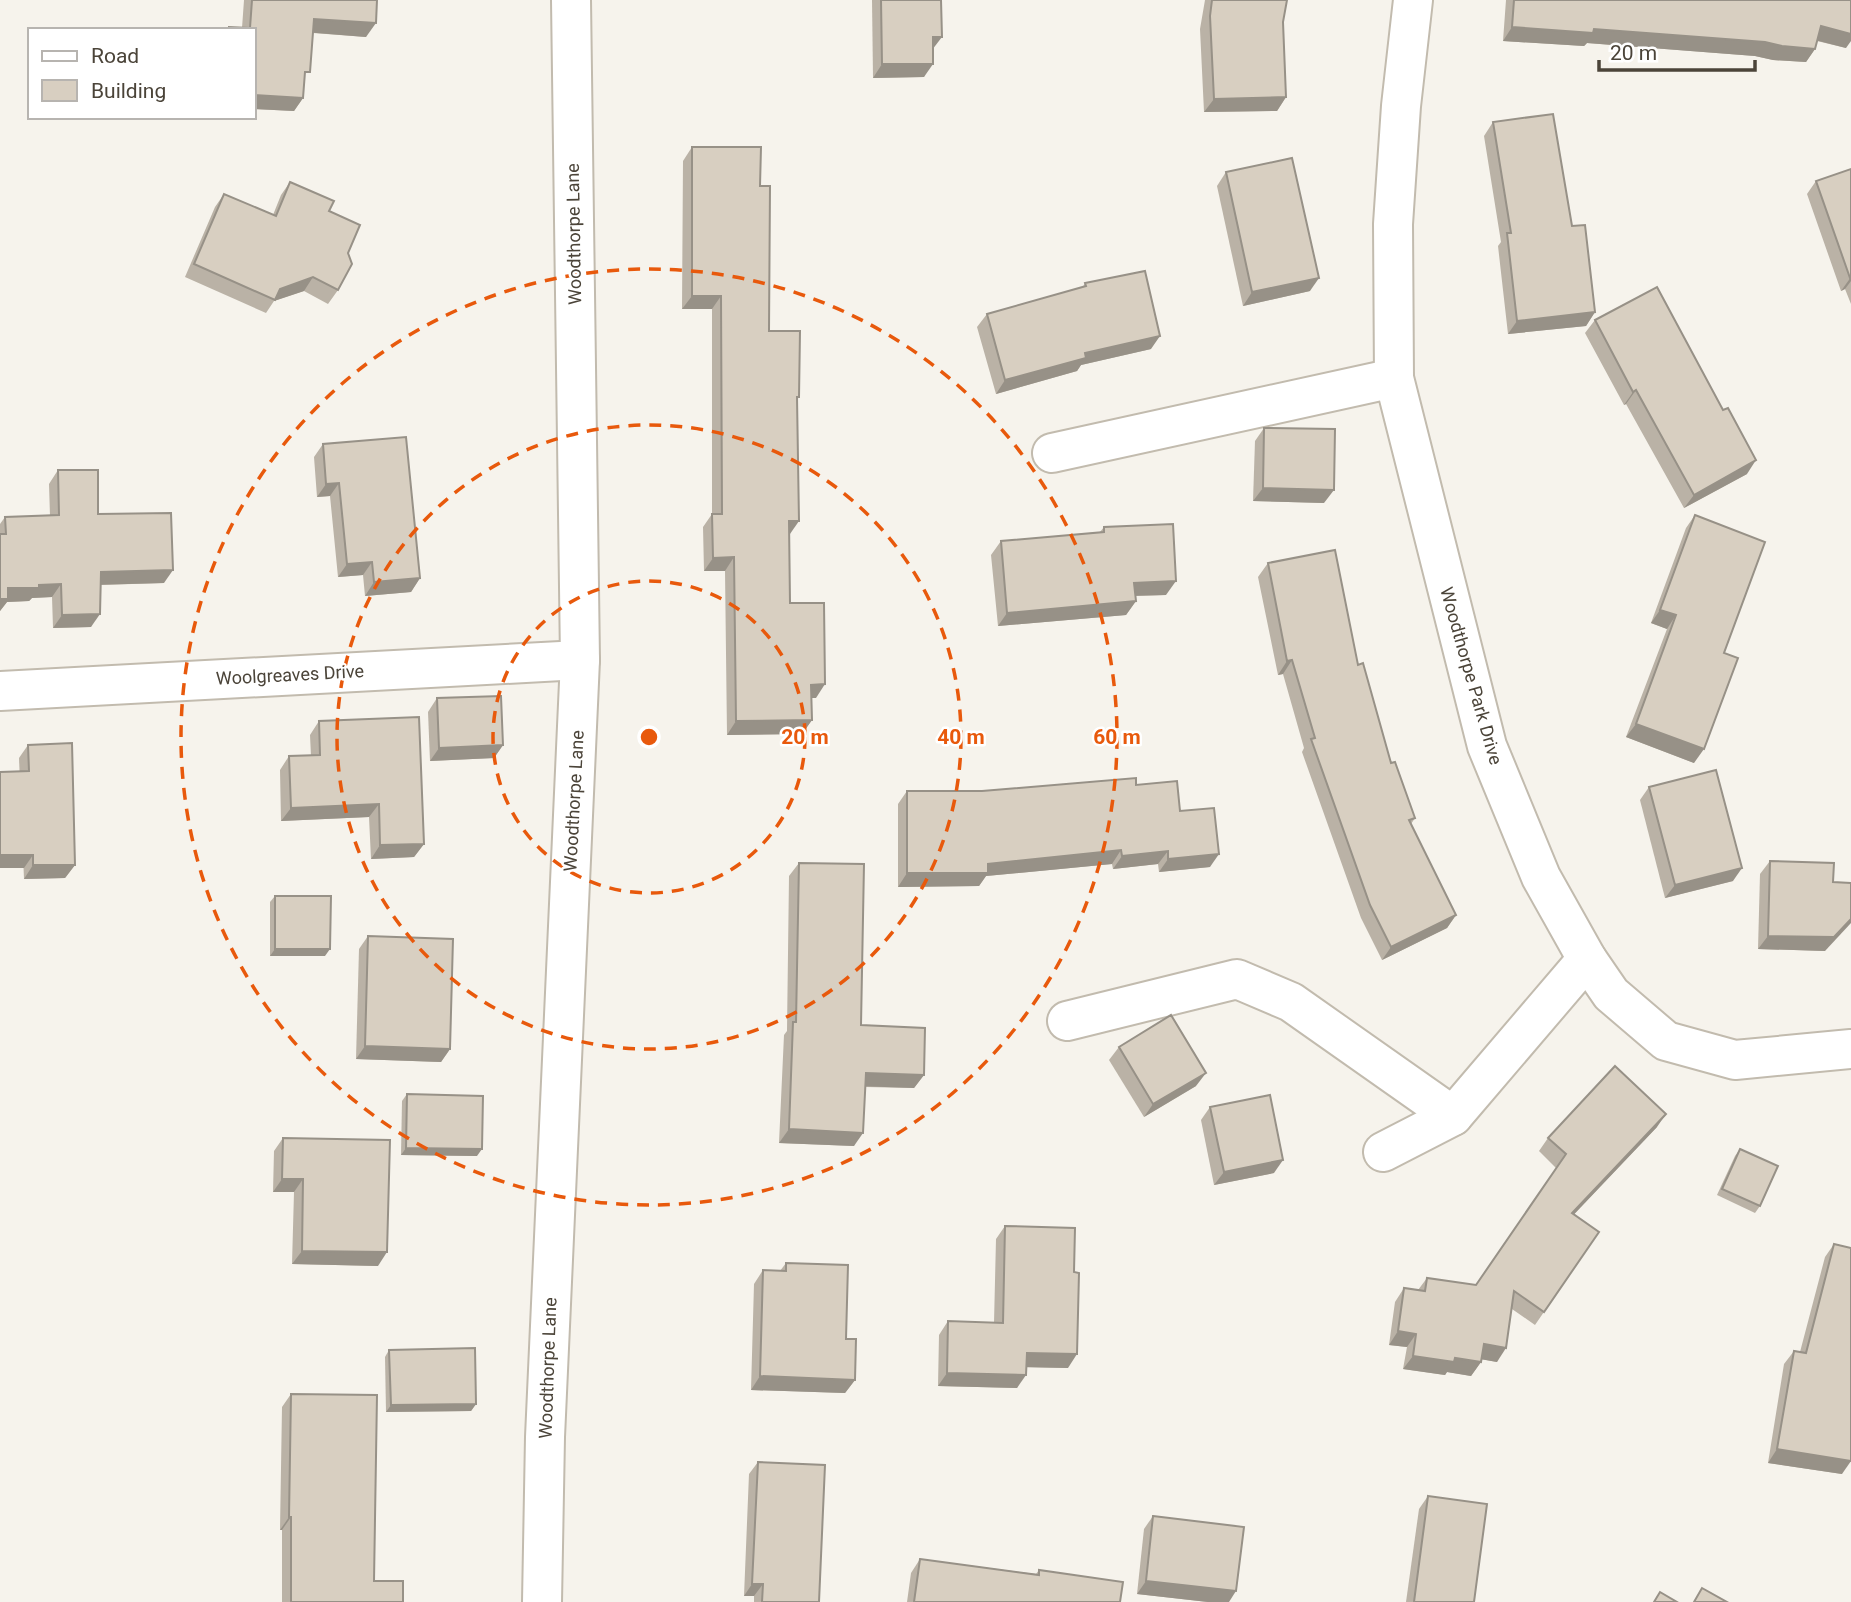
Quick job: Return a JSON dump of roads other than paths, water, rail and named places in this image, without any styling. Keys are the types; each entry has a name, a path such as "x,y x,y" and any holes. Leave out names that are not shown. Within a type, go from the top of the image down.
{"street":[{"name":"Woodthorpe Lane","path":"542,1602 545,1437 580,660 571,0"},
{"name":"Woodthorpe Park Drive","path":"1413,0 1401,106 1393,224 1394,378 1487,746 1541,877 1587,959 1611,994 1665,1041 1735,1060 1851,1049"},
{"path":"1052,453 1394,378"},
{"name":"Woolgreaves Drive","path":"0,691 580,660"},
{"path":"1383,1152 1453,1116 1587,959"},
{"path":"1067,1021 1237,979 1291,1002 1453,1116"}]}
